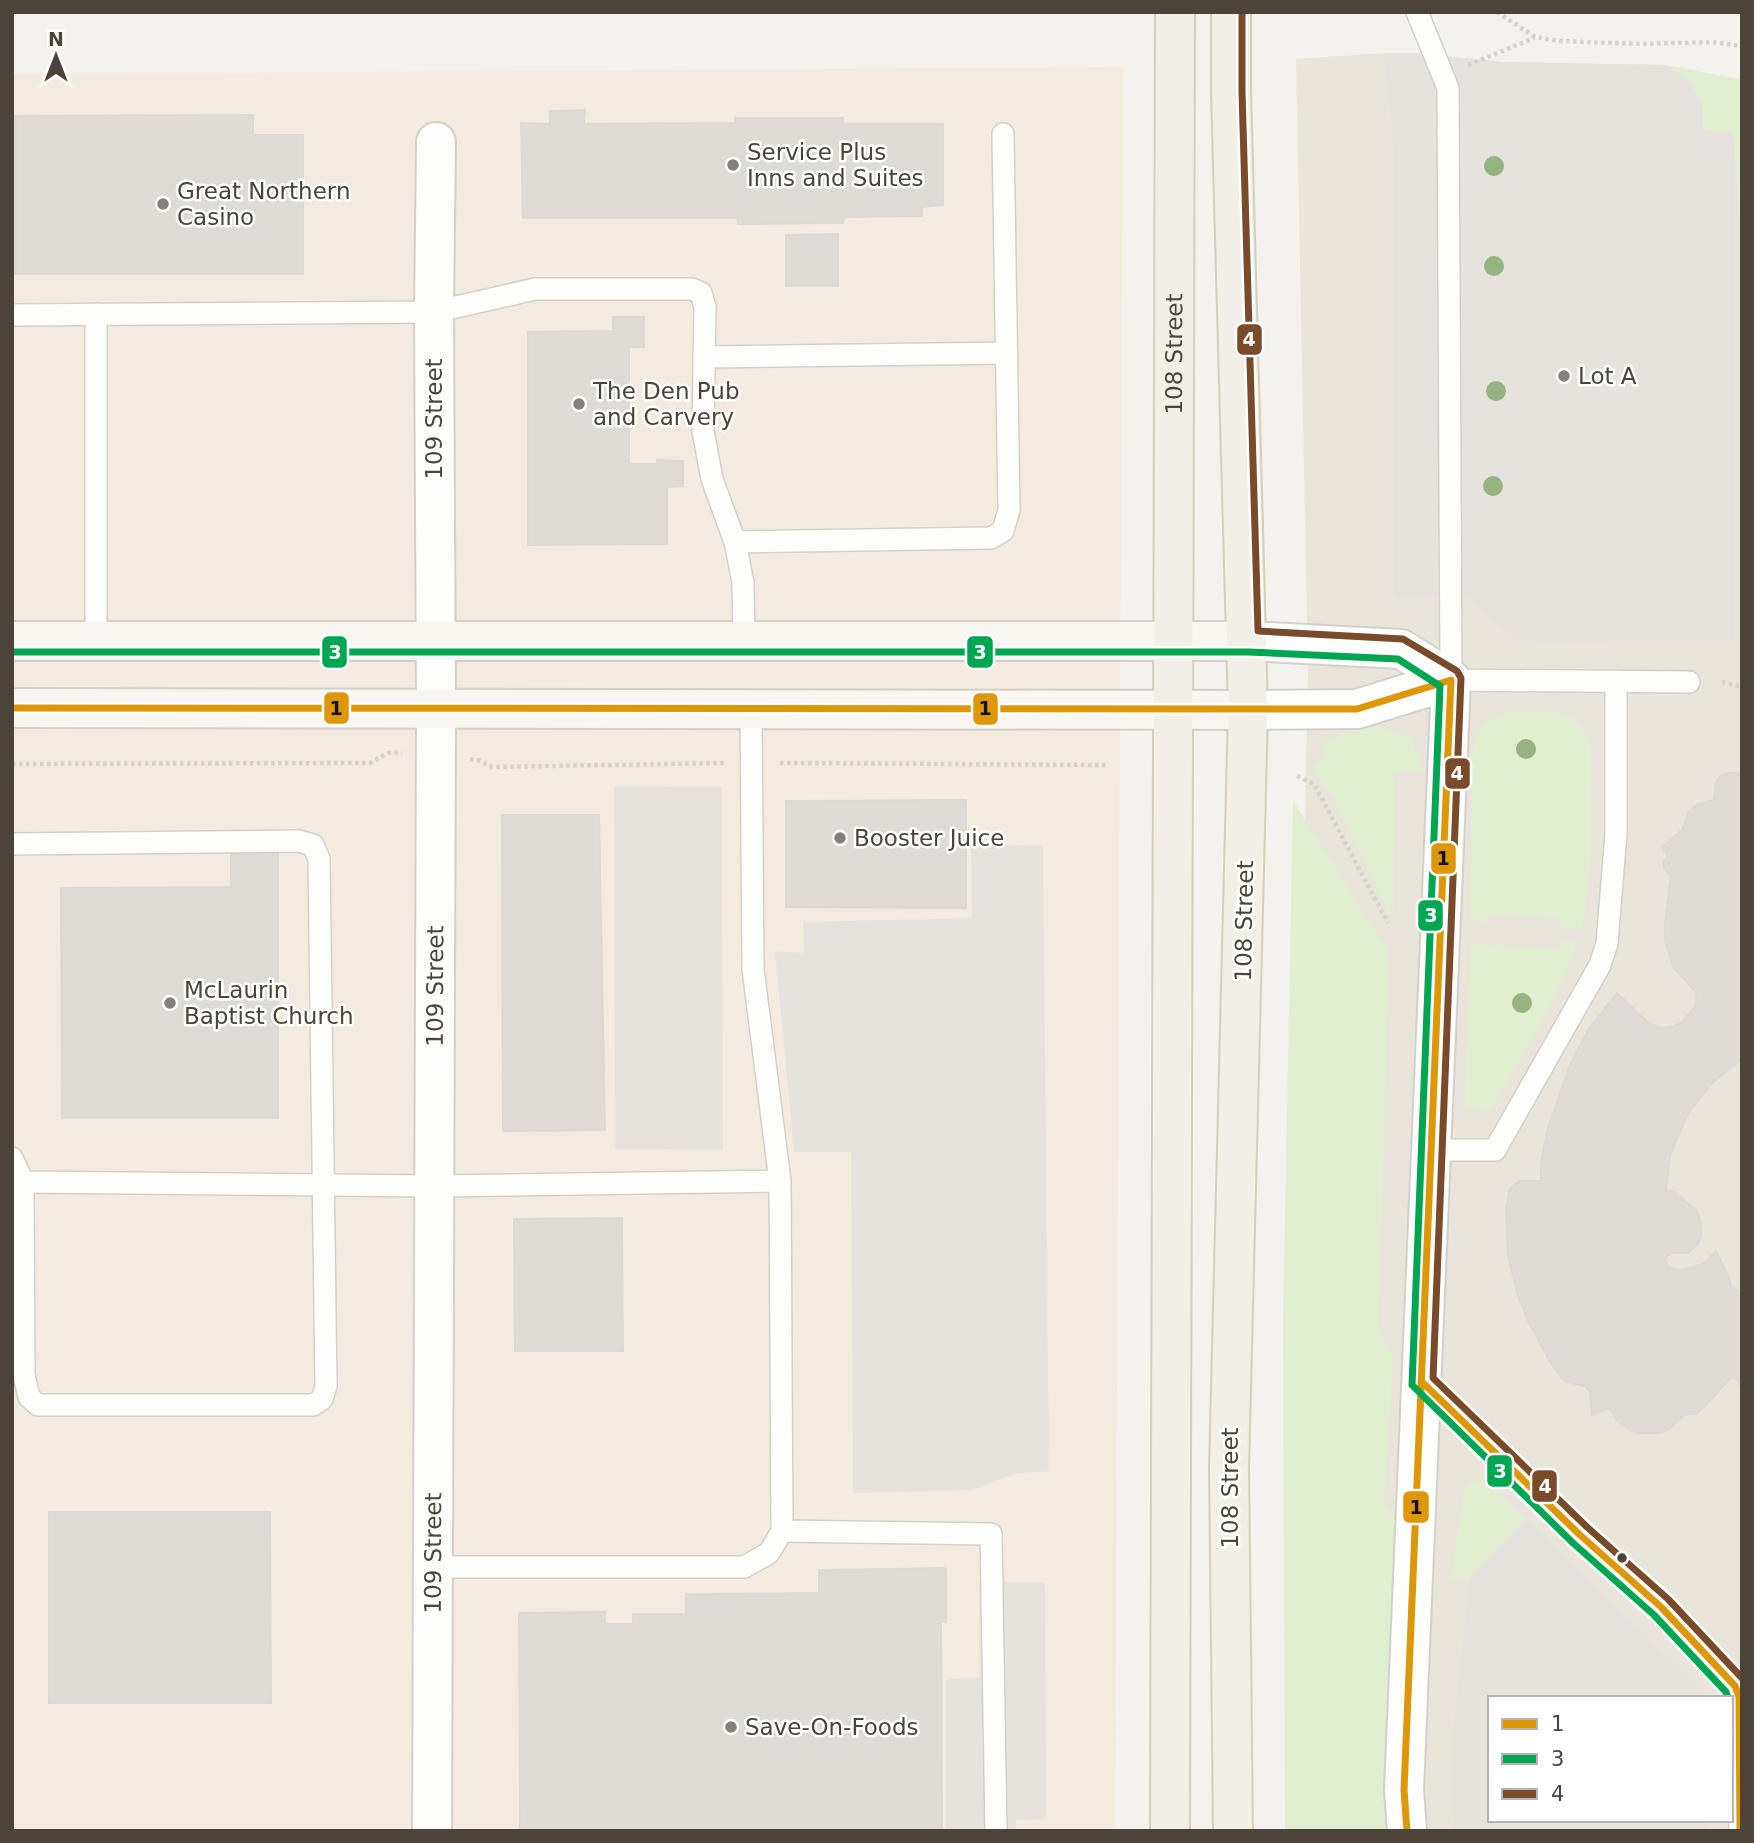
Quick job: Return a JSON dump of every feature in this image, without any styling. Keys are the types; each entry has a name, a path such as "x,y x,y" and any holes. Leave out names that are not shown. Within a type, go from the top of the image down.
{"main road":[{"name":"108 Street","path":"1170,1831 1175,12"},
{"name":"108 Street","path":"1231,12 1231,106 1248,641 1229,1468 1233,1831"},
{"path":"12,641 1248,641"},
{"path":"12,708 1248,710"}],"street":[{"name":"109 Street","path":"432,1831 436,142"},
{"path":"1248,641 1401,649 1451,680"},
{"path":"1248,710 1357,709 1451,680"},
{"path":"1407,1831 1404,1790 1451,680"}],"lane":[{"path":"1417,12 1448,88 1451,680 1689,682"},
{"path":"735,542 991,538 1003,531 1009,510 1003,134"},
{"path":"12,314 434,312 535,289 692,289 701,293 705,307 704,431 712,479 735,542 743,582 744,642"},
{"path":"96,314 96,640"},
{"path":"704,357 1007,353"},
{"path":"1431,1150 1495,1150 1600,965 1607,943 1616,834 1616,681"},
{"path":"433,1567 744,1567 769,1553 782,1531 780,1181 753,969 751,709"},
{"path":"12,844 299,841 313,845 319,859 326,1386 322,1399 313,1405 38,1405 29,1397 24,1375 23,1182 12,1158"},
{"path":"23,1182 434,1186 780,1181"},
{"path":"1422,1382 1580,1535 1661,1607 1735,1686 1739,1697 1740,1831"},
{"path":"782,1531 991,1534 996,1831"}],"path":[{"path":"1497,12 1535,37 1560,41 1713,42 1742,47"},
{"path":"1444,76 1535,37"},
{"path":"1722,682 1742,687"},
{"path":"12,764 370,763 388,753 478,760 492,767 752,763 1108,765"},
{"path":"1297,776 1314,784 1388,923"}],"shaded area":[{"name":"Lot A","path":"1384,53 1413,53 1503,62 1667,65 1689,79 1702,104 1703,131 1734,132 1734,640 1518,642 1471,599 1395,597 1394,155"},
{"path":"1413,53 1503,62 1667,65 1702,104 1734,132 1742,247 1742,1831 1298,1831 1299,1071 1308,674 1296,59"},
{"path":"1123,67 1115,1831 12,1831 12,74"},
{"path":"614,786 722,787 723,1150 615,1149"},
{"path":"1043,845 1049,1471 1014,1474 973,1490 853,1493 851,1152 794,1152 775,951 804,953 803,922 972,918 971,846"},
{"path":"1526,1520 1706,1694 1488,1696 1488,1822 1707,1822 1707,1831 1453,1831 1452,1738 1470,1577"},
{"path":"979,1582 1045,1582 1046,1819 1016,1820 1016,1831 946,1831 946,1679 980,1678"}],"green space":[{"path":"1667,65 1742,80 1742,247 1734,132 1703,131 1702,104"},
{"path":"1507,711 1554,711 1572,717 1585,732 1591,750 1590,856 1587,900 1581,929 1560,927 1560,919 1490,915 1488,922 1470,920 1473,751 1484,726"},
{"path":"1378,726 1409,737 1425,772 1394,772 1393,915 1389,914 1337,805 1313,770 1327,755 1320,746 1342,733"},
{"path":"1293,801 1389,952 1378,1330 1393,1354 1384,1504 1403,1527 1384,1748 1387,1831 1285,1831 1283,1321"},
{"path":"1560,940 1577,941 1560,986 1538,1028 1490,1111 1465,1108 1470,944 1559,949"},
{"path":"1474,1481 1489,1482 1526,1520 1470,1577 1451,1579 1464,1489"}],"building":[{"name":"Service Plus Inns and Suites","path":"585,110 584,124 735,123 735,118 843,118 843,124 943,124 943,205 922,207 922,216 844,217 843,223 738,224 737,218 523,218 521,123 550,124 550,111"},
{"name":"Great Northern Casino","path":"253,115 253,135 303,135 303,274 23,274 23,116"},
{"path":"12,116 23,116 23,274 12,274"},
{"path":"838,234 838,286 786,286 786,235"},
{"name":"The Den Pub and Carvery","path":"613,317 644,317 644,347 629,347 629,464 658,464 657,460 683,461 683,486 667,487 667,544 528,545 528,332 613,331"},
{"path":"1742,773 1742,1059 1712,1083 1688,1114 1676,1140 1670,1157 1666,1191 1673,1191 1697,1211 1701,1237 1688,1253 1673,1253 1665,1260 1670,1268 1678,1270 1703,1264 1716,1251 1731,1287 1742,1292 1742,1388 1737,1379 1730,1378 1696,1414 1684,1415 1670,1429 1659,1433 1636,1433 1618,1422 1610,1408 1592,1415 1590,1392 1585,1386 1564,1381 1549,1360 1518,1296 1508,1255 1506,1207 1510,1189 1519,1181 1541,1181 1547,1131 1570,1065 1588,1030 1617,993 1650,1024 1662,1028 1682,1022 1696,1005 1697,993 1674,968 1665,941 1671,876 1664,868 1664,861 1668,856 1662,847 1682,830 1689,811 1698,804 1714,800 1716,783 1720,776"},
{"path":"966,800 966,908 786,907 786,801"},
{"path":"502,815 599,815 605,1130 503,1131"},
{"name":"McLaurin Baptist Church","path":"231,852 278,852 278,1118 62,1118 61,888 231,887"},
{"path":"622,1218 623,1351 515,1351 514,1219"},
{"path":"49,1512 270,1512 271,1703 49,1703"},
{"name":"Save-On-Foods","path":"946,1568 946,1622 941,1622 942,1831 520,1831 519,1613 605,1612 605,1624 633,1624 633,1614 686,1614 686,1594 819,1593 819,1570"}],"transit line":[{"name":"4","path":"1242,12 1258,631 1403,639 1457,671 1461,678 1433,1378 1587,1527 1668,1599 1742,1678"},
{"name":"3","path":"12,652 1248,652 1398,659 1440,686 1412,1385 1573,1543 1654,1615 1727,1696"},
{"name":"1","path":"12,708 1357,709 1451,680 1404,1790 1407,1831"},
{"name":"1","path":"1422,1382 1580,1535 1661,1607 1735,1686 1739,1697 1740,1831"}],"place":[{"name":"Service Plus Inns and Suites","path":"733,165"},
{"name":"Great Northern Casino","path":"163,204"},
{"name":"Lot A","path":"1564,376"},
{"name":"The Den Pub and Carvery","path":"579,404"},
{"name":"Booster Juice","path":"840,838"},
{"name":"McLaurin Baptist Church","path":"170,1003"},
{"name":"Save-On-Foods","path":"731,1727"}]}
